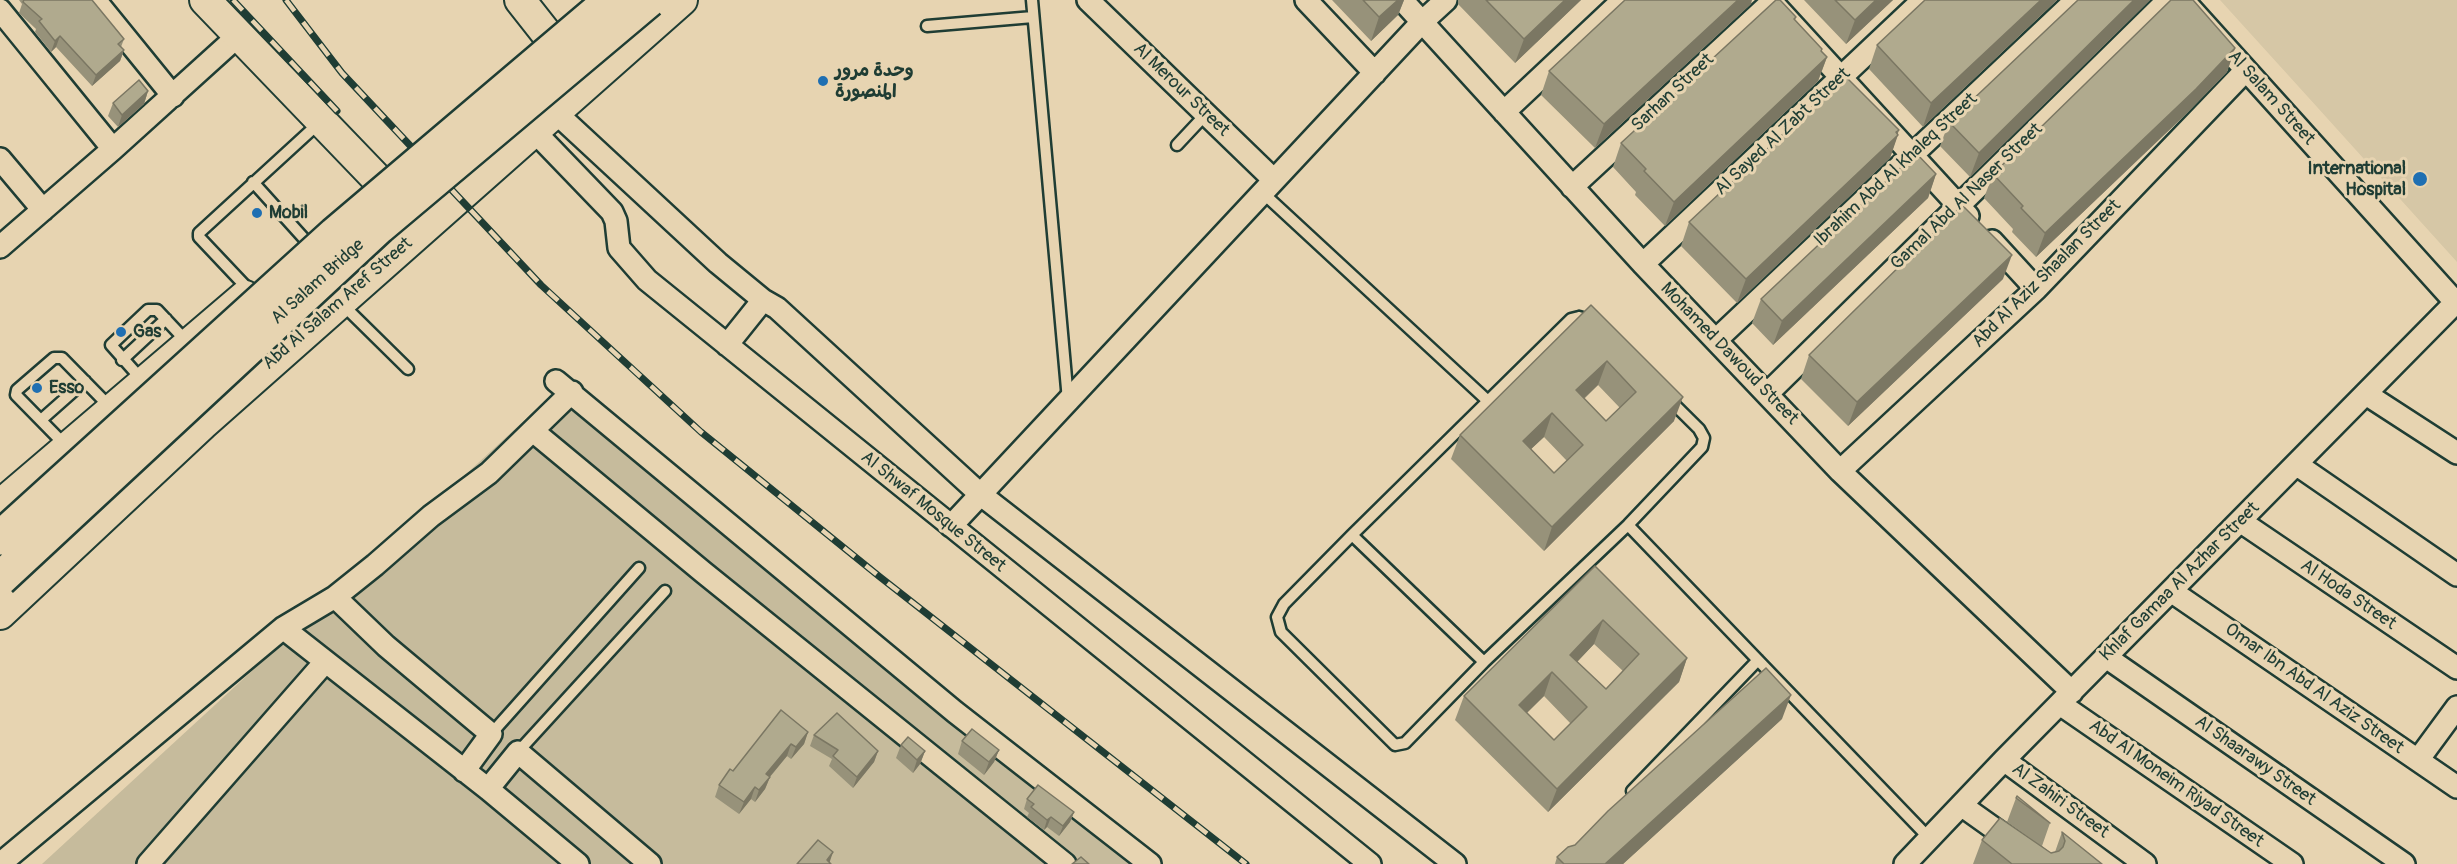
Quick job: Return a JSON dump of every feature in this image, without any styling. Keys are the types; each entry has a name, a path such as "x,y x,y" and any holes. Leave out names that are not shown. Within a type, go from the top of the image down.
{"main road":[{"path":"205,0 380,182"},
{"path":"520,0 586,83"},
{"path":"7,496 111,408 138,372 188,343 592,0"},
{"name":"Al Salam Bridge","path":"0,538 335,234 611,0"},
{"name":"Al Salam Bridge","path":"0,579 379,227 649,0"},
{"name":"Abd Al Salam Aref Street","path":"0,614 203,424 682,0"},
{"path":"335,220 379,267"},
{"path":"138,372 203,424"}],"street":[{"path":"95,0 172,96"},
{"name":"Al Merour Street","path":"1088,0 1206,114 1268,186"},
{"path":"1306,0 1375,73"},
{"name":"Mohamed Dawoud Street","path":"1402,0 1643,264 1840,471 2066,698"},
{"path":"951,526 1422,22 1446,0"},
{"path":"1504,112 1623,0"},
{"name":"Al Sayed Al Zabt Street","path":"1643,264 1923,0"},
{"name":"Ibrahim Abd Al Khaleq Street","path":"1716,340 2076,0"},
{"name":"Gamal Abd Al Naser Street","path":"1767,394 2168,0"},
{"name":"Al Salam Street","path":"2183,0 2456,303"},
{"path":"1772,1 2036,289"},
{"name":"Sarhan Street","path":"1572,187 1772,1"},
{"path":"0,10 113,149"},
{"path":"4,237 43,210 239,35"},
{"name":"Abd Al Aziz Shaalan Street","path":"1840,471 2036,289 2246,70"},
{"path":"544,120 763,300 777,308 980,494 1455,864"},
{"name":"Al Shwaf Mosque Street","path":"544,120 612,212 616,221 619,248 647,280 1370,864"},
{"path":"0,159 43,210"},
{"path":"727,345 763,300"},
{"name":"Khlaf Gamaa Al Azhar Street","path":"1905,864 2004,760 2456,303"},
{"path":"0,864 283,628 335,597 431,516 489,473 533,431 564,387 955,712 1150,864"},
{"path":"2366,394 2457,453"},
{"path":"533,431 703,572 1065,864"},
{"path":"2296,464 2457,575"},
{"name":"Al Hoda Street","path":"2240,521 2457,668"},
{"name":"Omar Ibn Abd Al Aziz Street","path":"2171,591 2457,787"},
{"path":"335,597 386,646 491,734 464,771"},
{"path":"283,628 488,789 578,864"},
{"name":"Al Shaarawy Street","path":"2106,657 2404,864"},
{"path":"148,864 325,662"},
{"name":"Abd Al Moneim Riyad Street","path":"2066,698 2292,864"},
{"path":"2418,760 2457,707"},
{"path":"488,789 518,752 650,864"},
{"name":"Al Zahiri Street","path":"2004,760 2145,864"},
{"path":"1961,805 2044,864"}],"lane":[{"path":"1032,0 1068,400"},
{"path":"927,26 1033,17"},
{"path":"1177,145 1206,114"},
{"path":"250,291 199,237 199,232 321,120"},
{"path":"253,182 308,243"},
{"path":"1268,186 1489,402"},
{"path":"340,302 408,369"},
{"path":"166,319 138,372 111,348 112,342 151,308 157,310 166,319 188,343"},
{"path":"1579,317 1589,320 1699,429 1704,438 1702,447 1628,525 1484,662 1405,743 1395,745 1281,632 1277,617 1284,604 1489,402 1571,319 1579,317"},
{"path":"67,447 16,392 54,358 62,358 111,408"},
{"path":"40,420 85,381"},
{"path":"1628,525 1930,838"},
{"path":"1352,536 1484,662"},
{"path":"491,734 639,568"},
{"path":"518,752 664,591"},
{"path":"1626,796 1758,660"}],"shaded area":[{"name":"International Hospital","path":"2220,0 2457,0 2457,262 2308,97"},
{"path":"552,395 1151,864 42,864"}],"building":[{"path":"24,0 92,0 124,39 118,44 124,50 96,75 60,36 55,41 39,21 42,19 23,2"},
{"path":"1363,0 1398,0 1379,17"},
{"path":"1486,0 1565,0 1524,39"},
{"path":"1625,0 1738,0 1604,124 1549,71"},
{"path":"1776,0 1780,0 1796,17 1794,19 1827,57 1674,202 1621,143"},
{"path":"1835,0 1876,0 1855,20"},
{"path":"1925,0 2041,0 1931,103 1877,45"},
{"path":"2078,0 2134,0 1979,153 1949,122"},
{"path":"2171,0 2193,0 2235,48 2196,89 2045,233 1993,174"},
{"path":"1845,76 1899,130 1896,132 1898,135 1746,279 1689,222"},
{"path":"139,80 148,91 122,115 113,103"},
{"path":"1916,153 1936,174 1782,321 1761,299"},
{"path":"1962,205 2012,255 1857,402 1809,355"},
{"path":"1591,305 1683,397 1552,527 1460,435","holes":["1607,361 1636,392 1606,421 1576,390","1552,413 1583,445 1554,473 1523,441"]},
{"path":"1595,566 1687,658 1557,789 1464,696","holes":["1603,620 1639,654 1606,689 1570,655","1552,672 1587,707 1554,740 1519,705"]},
{"path":"1766,668 1791,695 1605,864 1564,864 1557,857 1568,847 1575,845 1608,811"},
{"path":"781,710 808,732 796,747 791,744 766,774 770,777 759,790 755,787 744,802 719,785 730,769 733,771"},
{"path":"837,713 878,751 857,777 833,756 838,750 814,735"},
{"path":"972,729 999,750 989,762 962,741"},
{"path":"908,737 925,751 917,760 901,745"},
{"path":"1038,785 1074,812 1063,826 1051,817 1047,820 1031,807 1034,804 1027,799"},
{"path":"2017,796 2050,823 2016,798"},
{"path":"2000,818 2051,853 2063,847 2065,841 2062,832 2102,864 2012,864 1982,840"},
{"path":"818,840 833,852 827,860 831,864 797,864"},
{"path":"1081,857 1089,864 1072,864"}],"railway":[{"path":"233,0 337,111"},
{"path":"286,0 342,73 541,285 701,432 880,577 1246,864"}],"place":[{"name":"وحدة مرور المنصورة","path":"823,81"},
{"name":"International Hospital","path":"2420,179"},
{"name":"Mobil","path":"257,213"},
{"name":"Gas","path":"121,332"},
{"name":"Esso","path":"37,388"}]}
